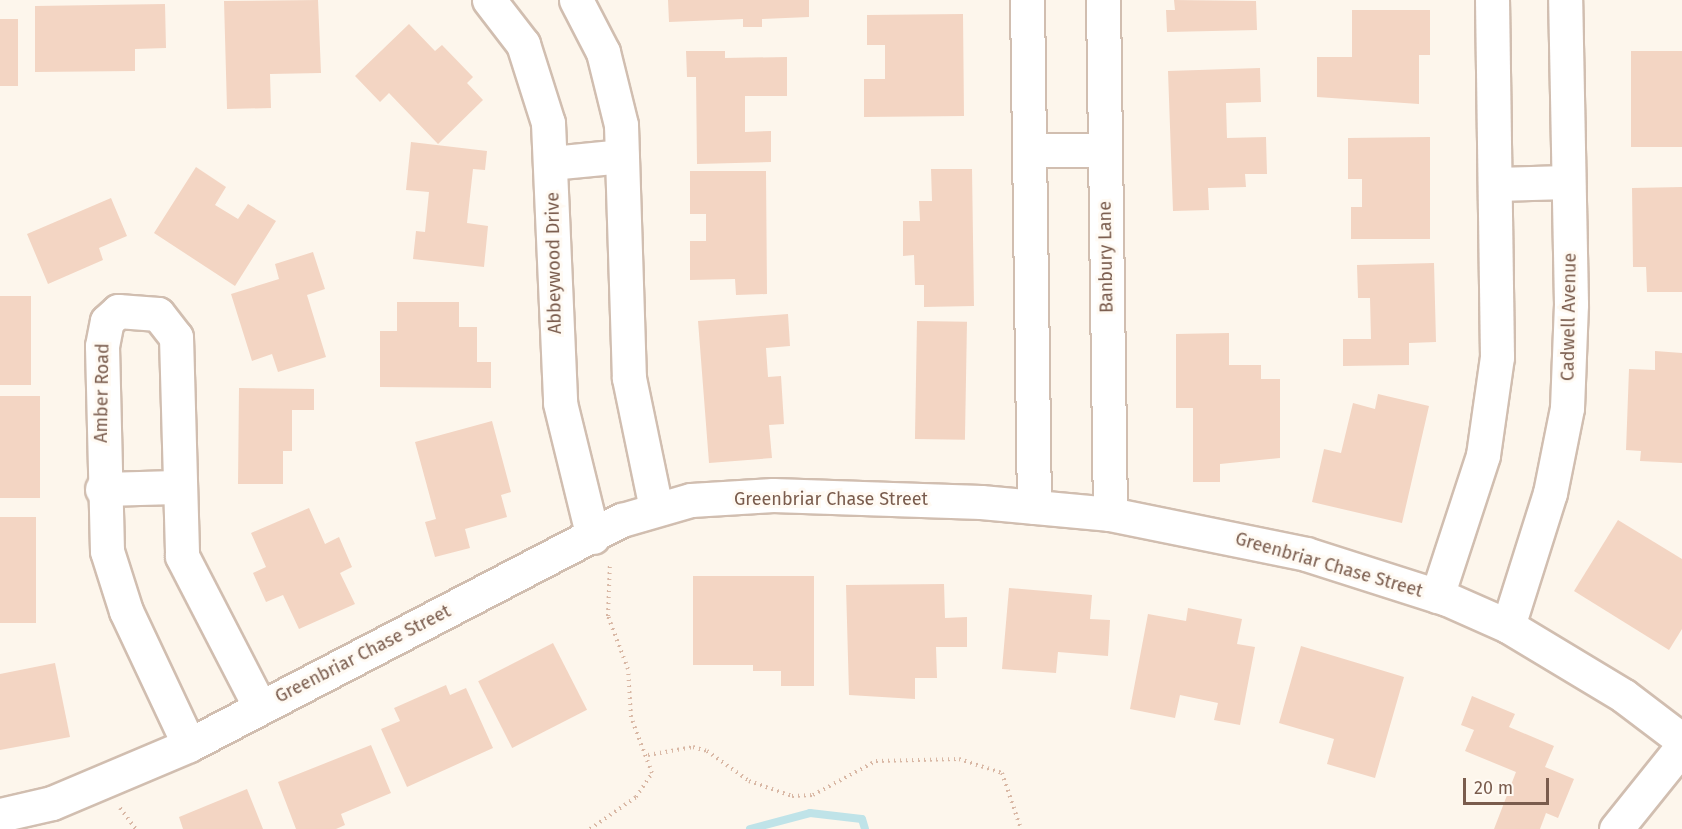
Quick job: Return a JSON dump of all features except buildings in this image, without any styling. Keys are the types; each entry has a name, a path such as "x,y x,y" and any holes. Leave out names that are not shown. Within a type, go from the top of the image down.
{"street":[{"name":"Abbeywood Drive","path":"489,0 534,68 551,163 560,403 593,537"},
{"path":"576,0 615,87 622,156 630,388 656,508"},
{"path":"1027,0 1034,507"},
{"name":"Banbury Lane","path":"1103,0 1110,514"},
{"path":"1437,596 1483,455 1494,386 1495,184 1492,0"},
{"name":"Cadwell Avenue","path":"1508,626 1551,493 1567,408 1568,182 1565,0"},
{"path":"1030,150 1105,150"},
{"path":"551,163 622,156"},
{"path":"1495,184 1568,182"},
{"name":"Amber Road","path":"189,745 113,578 102,489 103,331 118,311 130,309 158,314 176,337 177,486 182,556 189,575 260,707"},
{"path":"102,489 177,486"},
{"name":"Greenbriar Chase Street","path":"0,815 52,803 189,745 593,537 656,508 773,495 1034,507 1110,514 1306,554 1437,596 1508,626 1624,696 1682,740"},
{"path":"1616,829 1682,747"}],"path":[{"path":"590,829 648,784 652,773 648,755 631,717 628,669 608,616 609,554 593,537"},
{"path":"648,755 693,747 707,751 749,781 792,796 813,795 876,760 959,759 1002,773 1021,829"}],"waterway":[{"path":"750,829 810,813 862,819 865,829"}]}
